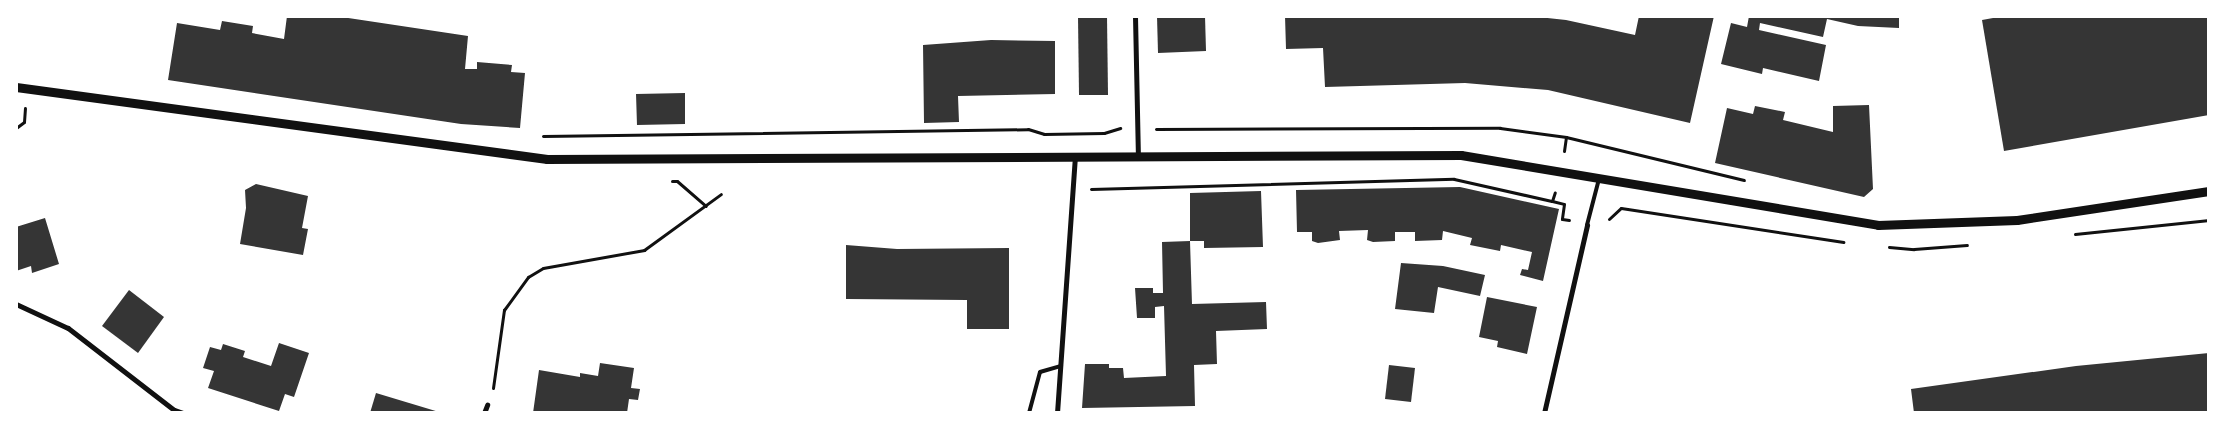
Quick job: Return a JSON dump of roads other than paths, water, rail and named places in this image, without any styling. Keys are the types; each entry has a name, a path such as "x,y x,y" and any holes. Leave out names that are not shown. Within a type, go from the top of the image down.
{"street":[{"path":"1135,16 1138,155"},
{"path":"16,87 547,159 638,161 1138,155 1461,155 1600,176 1878,226 2017,220 2209,191"},
{"path":"1057,413 1075,156"},
{"path":"1544,413 1587,225"},
{"path":"16,304 68,328 173,411 183,413"},
{"path":"484,413 487,405"}],"lane":[{"path":"1587,225 1600,176"},
{"path":"1029,413 1040,372 1061,366"}]}
